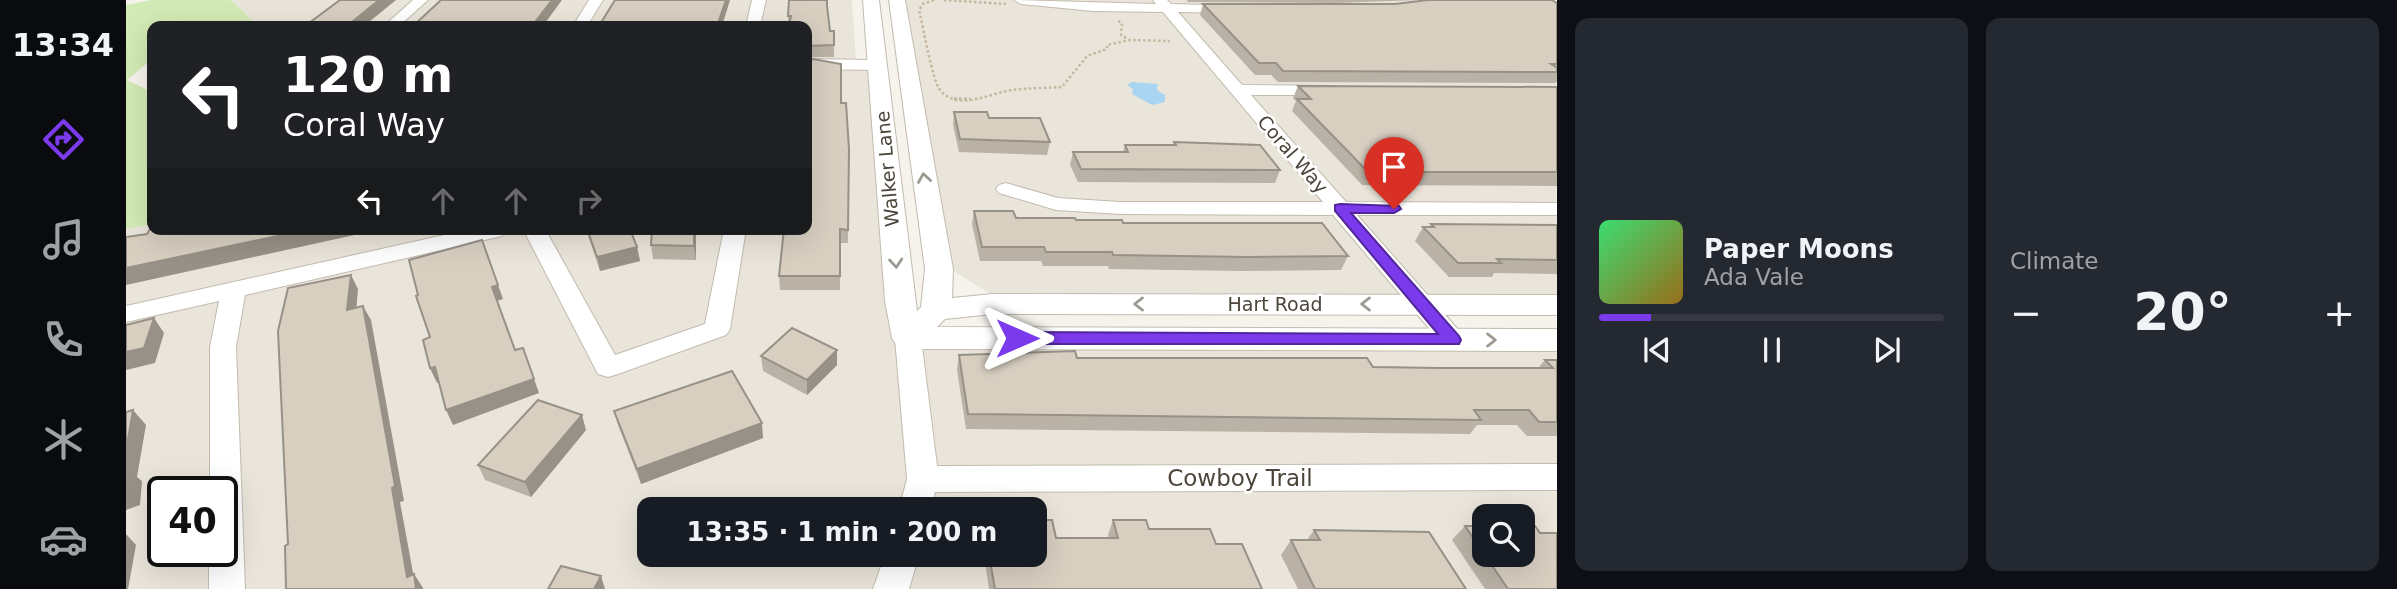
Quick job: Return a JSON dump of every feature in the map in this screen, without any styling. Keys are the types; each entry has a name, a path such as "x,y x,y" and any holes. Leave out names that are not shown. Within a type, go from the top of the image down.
{"street":[{"path":"397,21 421,0"},
{"path":"583,21 596,0"},
{"path":"754,21 759,0"},
{"name":"Walker Lane","path":"871,0 900,301 908,338"},
{"name":"Walker Lane","path":"897,0 939,270"},
{"path":"1021,0 1093,7 1163,4 1245,9"},
{"name":"Coral Way","path":"1163,4 1453,340"},
{"path":"812,64 877,65"},
{"path":"1237,90 1348,90"},
{"path":"1006,189 1056,204 1120,208 1557,209"},
{"path":"126,314 476,235"},
{"path":"537,235 608,367 717,329 734,235"},
{"path":"939,270 969,295 993,304"},
{"path":"918,497 923,478 908,338 936,310 939,270"},
{"path":"227,589 223,347 233,291"},
{"name":"Hart Road","path":"936,310 993,304 1557,305"},
{"name":"Hart Road","path":"908,338 1557,340"},
{"name":"Cowboy Trail","path":"923,478 1557,477"},
{"path":"891,589 898,567"}],"path":[{"path":"934,0 923,4 919,10 938,88 950,98 959,100 989,97 1010,90 1062,87 1071,80 1080,62 1107,49 1107,45 1130,40 1170,41"}],"shaded area":[{"path":"231,0 852,0 856,59 812,61 812,21 253,21"},
{"path":"900,0 1556,0 1557,295 989,293 947,267"},
{"path":"812,64 877,65 909,337 1557,340 1557,589 126,589 126,229 147,225 147,235 812,235"}],"green space":[{"path":"151,0 231,0 253,21 147,21 147,63 127,80 147,90 147,225 126,229 126,5"}],"water":[{"path":"1132,82 1158,84 1157,90 1165,95 1165,102 1152,105 1132,94 1133,89 1127,85"}],"building":[{"path":"340,0 379,0 353,21 312,21"},
{"path":"441,0 552,0 536,21 418,21"},
{"path":"615,0 726,0 719,21 602,21"},
{"path":"789,0 827,0 830,31 834,31 834,45 812,46 812,21 790,21 791,16 788,16"},
{"path":"1428,0 1552,0 1557,3 1557,64 1551,64 1557,68 1557,72 1283,71 1276,63 1259,63 1203,4 1395,4"},
{"path":"812,59 841,64 841,103 846,103 849,149 848,230 840,229 840,276 779,276 783,235 812,235"},
{"path":"1298,86 1557,87 1557,172 1368,172 1297,99 1311,99"},
{"path":"954,112 987,112 989,118 1040,118 1050,142 960,139"},
{"path":"1174,142 1260,145 1280,170 1081,169 1073,152 1128,152 1125,145 1176,145"},
{"path":"974,211 1013,211 1016,218 1122,220 1123,223 1322,223 1348,256 1113,255 1112,252 1046,252 1044,247 982,247"},
{"path":"1431,224 1557,225 1557,260 1497,259 1501,263 1458,263 1423,227 1434,227"},
{"path":"147,234 283,235 126,268 126,237"},
{"path":"589,235 632,235 637,247 597,257"},
{"path":"652,235 694,235 694,246 651,245"},
{"path":"482,240 498,285 492,287 515,350 523,348 534,379 446,410 435,367 430,368 423,340 430,337 416,296 418,295 409,260"},
{"path":"351,275 347,310 363,306 395,486 392,488 407,577 414,574 416,589 286,589 285,546 288,544 278,331 288,288"},
{"path":"154,318 144,348 126,352 126,325"},
{"path":"792,328 837,350 807,380 761,356"},
{"path":"1075,351 1077,358 1367,358 1373,367 1553,368 1545,360 1557,360 1557,422 1539,422 1529,410 1474,410 1481,420 968,414 959,355"},
{"path":"732,371 762,423 637,469 614,411"},
{"path":"538,400 582,415 525,482 478,465"},
{"path":"133,410 126,451 126,412"},
{"path":"1047,520 1052,520 1056,538 1118,538 1113,520 1146,520 1149,529 1210,529 1216,544 1242,544 1262,589 995,589 991,567 1047,567"},
{"path":"1465,526 1472,526 1472,536"},
{"path":"1535,526 1540,533 1557,533 1557,589 1508,589 1493,567 1535,567"},
{"path":"1314,530 1429,532 1466,589 1315,589 1291,540 1320,540"},
{"path":"561,566 601,576 594,589 548,589"}],"route":[{"path":"1017,338 1453,340 1340,208 1394,209"}]}
